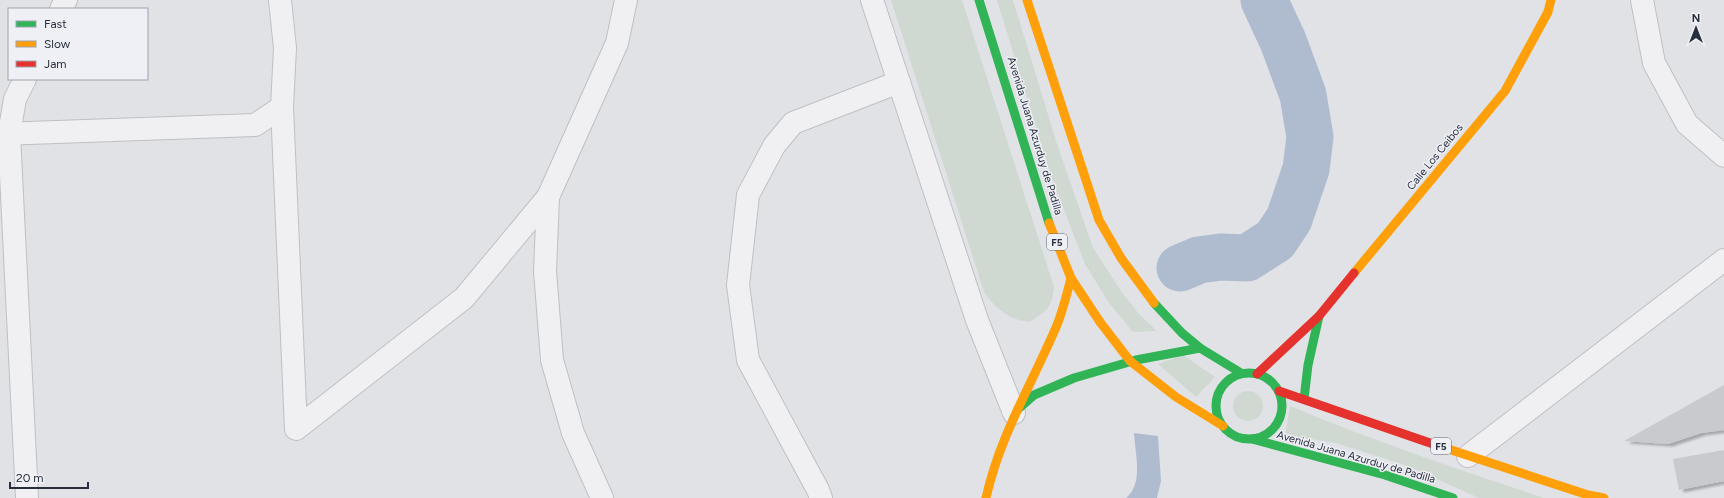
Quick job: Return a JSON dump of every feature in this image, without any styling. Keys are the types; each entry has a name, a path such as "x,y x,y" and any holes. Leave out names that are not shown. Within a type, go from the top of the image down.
{"main road":[{"name":"Avenida Juana Azurduy de Padilla","path":"979,0 1046,213 1071,278 1100,322 1130,361 1176,397 1223,426"},
{"name":"F5","path":"1026,0 1099,220 1121,258 1146,294 1182,333 1200,348 1241,373 1257,374 1272,381 1279,390 1468,456 1588,495 1604,498"},
{"name":"Calle Los Ceibos","path":"1257,374 1278,357 1319,316 1505,91 1548,12 1551,0"},
{"path":"986,498 991,472 1014,414 1055,329 1071,278"},
{"name":"Calle Los Ceibos","path":"1304,399 1308,364 1319,316"},
{"path":"1014,414 1033,396 1075,378 1130,361 1200,348"},
{"path":"1223,426 1217,417 1215,406 1217,395 1222,385 1230,378 1241,373"},
{"path":"1252,439 1263,436 1272,430 1279,421 1282,411 1282,400 1279,390"},
{"name":"F5","path":"1223,426 1231,434 1241,439 1252,439"},
{"name":"Avenida Juana Azurduy de Padilla","path":"1252,439 1385,475 1453,498"}],"street":[{"path":"280,0 285,48 282,107 296,429 464,298 548,197 617,43 626,0"},
{"path":"872,0 978,320 1014,414"},
{"path":"1642,0 1654,62 1688,124 1724,156"},
{"path":"24,80 15,99 4,134 27,498"},
{"path":"821,498 815,483 748,360 738,285 748,195 774,146 793,123 899,82"},
{"path":"4,134 255,125 282,107"},
{"path":"548,197 545,270 552,360 573,433 602,498"},
{"path":"1468,456 1724,260"}],"shaded area":[{"path":"891,0 962,0 1054,287 1052,300 1048,308 1030,322 1016,319 1004,313 993,304 984,292"},
{"path":"997,0 1013,0 1056,141 1093,248 1121,291 1139,314 1157,331 1133,332 1109,303 1085,264 1052,179"},
{"path":"1183,355 1215,377 1196,397 1158,364"},
{"path":"1248,391 1259,395 1263,406 1259,417 1248,421 1237,417 1233,406 1237,395"},
{"path":"1290,406 1417,455 1545,498 1479,498 1408,466 1336,443 1285,435"}],"water":[{"path":"1134,433 1158,436 1161,481 1157,498 1126,498 1132,492 1137,477 1137,459"}],"building":[{"path":"1724,385 1724,430 1701,433 1668,444 1624,441"},
{"path":"1724,450 1724,481 1679,490 1673,459"}],"waterway":[{"path":"1180,268 1199,260 1221,257 1247,258 1275,240 1289,219 1306,169 1310,137 1303,95 1283,41 1264,0"}],"traffic: fast":[{"path":"979,0 1049,223"},
{"path":"1154,303 1182,333 1200,348 1241,373"},
{"path":"1304,399 1308,365 1319,316"},
{"path":"1018,409 1034,395 1074,378 1136,360 1200,348"},
{"path":"1242,373 1256,373 1268,378 1277,387 1282,399 1282,406 1280,419 1273,430 1256,439 1242,439 1230,434 1221,425 1216,413 1216,399 1221,387 1230,378 1242,373"},
{"path":"1252,439 1385,475 1453,498"}],"traffic: slow":[{"path":"1027,0 1099,220 1121,258 1154,303"},
{"path":"1354,273 1505,91 1548,12 1551,0"},
{"path":"1049,223 1071,278 1100,322 1130,361 1176,397 1223,426"},
{"path":"986,498 999,453 1017,410 1057,325 1071,278"},
{"path":"1433,444 1588,495 1604,498"}],"traffic: jam":[{"path":"1257,374 1319,316 1354,273"},
{"path":"1279,391 1433,444"}]}
